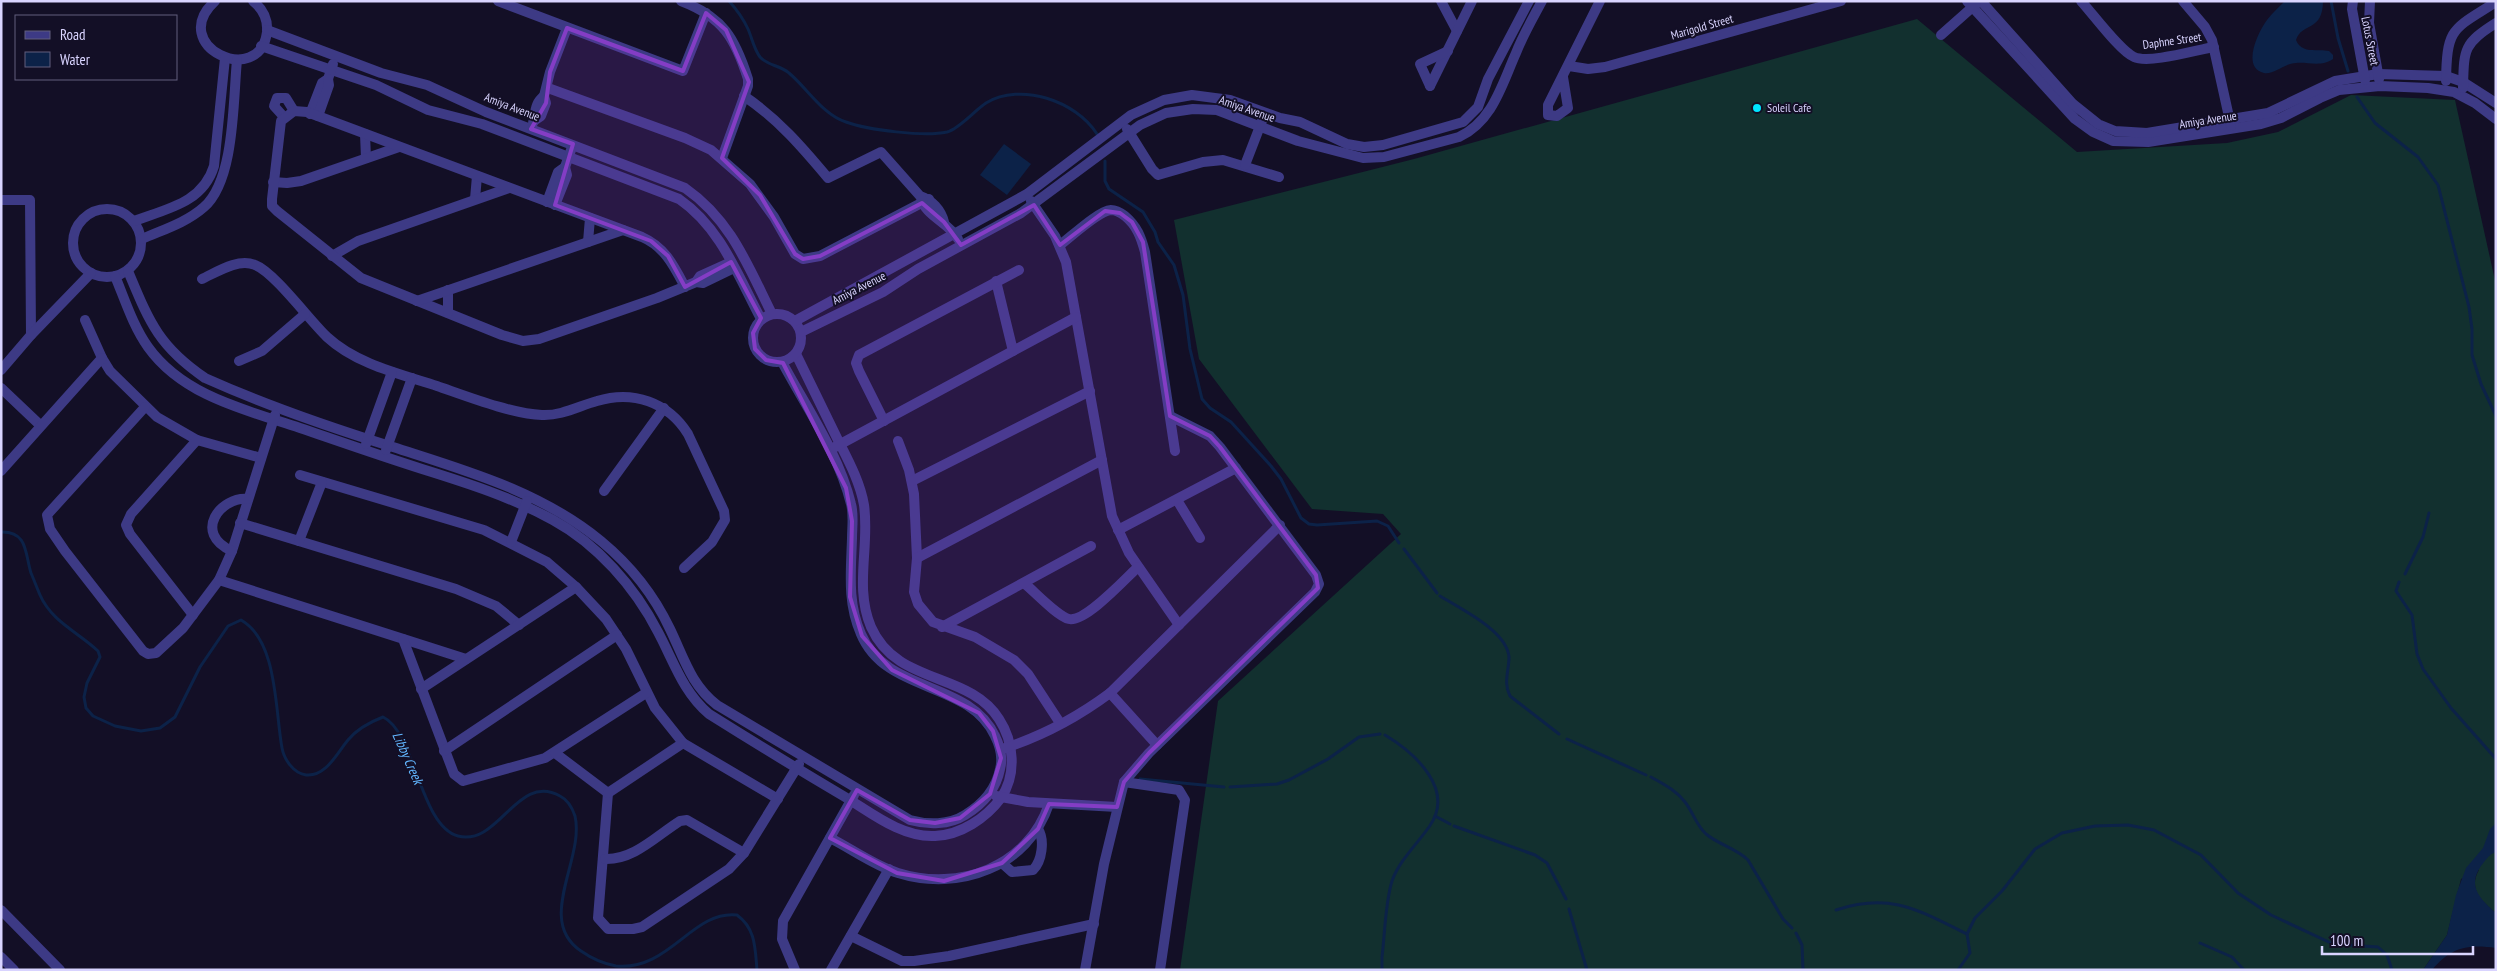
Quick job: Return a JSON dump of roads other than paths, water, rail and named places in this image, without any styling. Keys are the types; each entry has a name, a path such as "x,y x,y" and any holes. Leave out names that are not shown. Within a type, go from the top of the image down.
{"street":[{"path":"215,1 205,13 202,29 206,44 211,50 224,58 237,60 250,56 261,46 267,30 265,15 254,1"},
{"path":"498,1 683,71 706,13"},
{"path":"681,1 706,13 731,37 748,78 744,96 722,158"},
{"path":"1441,1 1457,32"},
{"path":"1448,51 1472,1"},
{"name":"Amiya Avenue","path":"1472,122 1486,114 1502,90 1510,52 1529,1"},
{"name":"Amiya Avenue","path":"795,321 956,235 1027,194 1122,122 1152,104 1192,95 1230,100 1264,113 1305,124 1363,158 1384,157 1459,137 1472,122 1488,79 1510,52 1542,1"},
{"path":"1563,77 1600,1"},
{"name":"Marigold Street","path":"1569,66 1588,69 1605,67 1841,1"},
{"name":"Daphne Street","path":"2081,1 2123,48 2134,57 2146,59 2214,47"},
{"path":"2183,1 2206,27 2214,47 2231,124"},
{"name":"Lotus Street","path":"2353,1 2352,9 2366,86"},
{"name":"Lotus Street","path":"2370,1 2369,23 2380,86"},
{"path":"2446,90 2448,43 2453,33 2462,24 2496,2"},
{"path":"1941,35 1975,3"},
{"name":"Amiya Avenue","path":"1975,3 2072,104 2090,119 2106,128 2124,132 2147,133 2231,124 2271,122 2332,92 2366,86 2446,90 2463,96 2495,117"},
{"path":"2463,96 2467,46 2478,34 2496,23"},
{"path":"526,140 533,124 536,107 546,92 553,65 567,28"},
{"name":"Amiya Avenue","path":"267,30 389,75 427,85 486,112 533,124 573,144 673,181 686,188 710,206 733,237 772,314"},
{"path":"2453,33 2467,46"},
{"path":"283,54 289,39"},
{"path":"261,46 307,62 329,74 386,90 428,110 474,121 679,199 708,224 733,265 761,319"},
{"path":"307,62 313,47"},
{"path":"314,115 329,85 329,74 336,56"},
{"path":"134,221 196,195 211,174 224,58"},
{"path":"142,238 186,219 210,201 223,178 237,60"},
{"name":"Amiya Avenue","path":"2231,124 2268,113 2328,83 2364,75 2446,76 2464,82 2496,103"},
{"path":"546,92 685,138 722,158 760,196 802,263 820,256 923,199"},
{"path":"744,96 768,112 787,130 828,178 881,152 923,199 936,219 944,222 956,235 961,245"},
{"path":"284,117 274,106 277,98 286,98 294,111"},
{"name":"Amiya Avenue","path":"801,332 891,288 918,269 1034,205 1129,133 1146,121 1161,115 1193,109 1217,110 1298,141 1345,149"},
{"path":"685,286 660,247 623,230 314,115 294,111 284,117 280,125 272,202 274,208 361,278 502,335 523,341 531,340 685,286 696,282 700,276 733,265"},
{"path":"1245,165 1264,113"},
{"path":"1122,122 1152,169 1158,175 1214,160 1223,160 1245,165 1278,177"},
{"path":"365,134 366,158"},
{"path":"551,203 567,175 564,166 573,144"},
{"path":"274,182 294,183 399,147"},
{"path":"475,200 477,176"},
{"path":"332,256 358,241 509,188"},
{"path":"1027,194 1060,245 1066,262 1109,502 1118,530 1138,567 1179,624"},
{"path":"1,200 30,200 31,335"},
{"path":"178,204 186,219"},
{"path":"167,208 173,225"},
{"path":"110,209 119,211 134,221 142,238 139,256 128,271 115,276 107,277 91,273 78,260 74,252 73,243 78,225 92,213 110,209"},
{"path":"1060,245 1100,214 1110,210 1120,213 1132,222 1139,232 1145,252 1175,451"},
{"path":"588,242 590,218"},
{"path":"417,301 623,230"},
{"path":"202,279 240,263 255,265 269,275 337,346 392,372 480,400 540,415 559,414 614,396 643,398 664,408 681,422 688,434 724,511 725,520 712,542 684,568"},
{"path":"884,421 854,358 868,348 1019,270"},
{"path":"128,271 152,325 168,348 205,378 368,439 496,480 530,495 580,524 628,566 644,586 665,620 690,675 708,698 901,816 922,823 960,818 980,805 990,794 999,775 1005,748 1085,710 1110,692 1280,524"},
{"path":"1,370 31,335 91,273"},
{"path":"115,276 148,347 170,369 198,391 274,420 491,491 554,520 594,551 629,586 658,632 682,684 697,704 709,714 796,769 898,828 934,836 960,830 987,814 1001,798 1006,788 1011,770 999,718 985,703 965,691 908,668 896,659 878,640 866,612 863,595 864,504 853,470 796,354"},
{"path":"996,281 1013,351"},
{"path":"448,290 448,313"},
{"path":"239,361 262,351 305,314"},
{"path":"772,314 784,315 795,321 801,332 801,343 796,354 782,362 766,360 755,349 753,333 761,319 772,314"},
{"path":"830,450 1076,317"},
{"path":"85,320 102,358 119,381 157,417 198,440 261,458"},
{"path":"1,471 40,425 102,358"},
{"path":"782,362 830,450 852,506 850,597 862,636 880,660 892,670 961,700 979,713 1005,748"},
{"path":"364,450 392,372"},
{"path":"383,456 412,378"},
{"path":"1,388 40,425"},
{"path":"912,481 1090,391"},
{"path":"145,407 47,515 48,523 65,551 143,651 148,654 156,653 166,645 194,615 219,580 232,551 278,406"},
{"path":"604,491 664,408"},
{"path":"1085,970 1117,807 1124,782 1157,745 1318,588 1316,575 1280,524 1210,436 1170,416"},
{"path":"194,615 130,534 126,525 132,514 198,440"},
{"path":"898,441 912,481 915,505 916,558 914,592 918,604 925,614 942,627 975,638 999,649 1014,660 1028,674 1060,723"},
{"path":"916,558 1102,460"},
{"path":"1118,530 1236,468"},
{"path":"300,475 484,530 511,542 547,562 595,605 617,634 646,693 664,720 683,743 778,800"},
{"path":"299,541 322,482"},
{"path":"511,542 530,495"},
{"path":"232,551 216,542 211,530 212,524 229,502 240,498 248,499"},
{"path":"1177,500 1200,538"},
{"path":"240,523 428,580 480,598 496,606 518,625"},
{"path":"942,627 1092,546"},
{"path":"1024,583 1061,615 1074,623 1089,612 1138,567"},
{"path":"219,580 466,659"},
{"path":"421,689 576,587"},
{"path":"444,751 617,634"},
{"path":"403,639 444,751 454,774 463,781 524,766 555,753 646,693"},
{"path":"1110,692 1157,745"},
{"path":"608,793 683,743"},
{"path":"555,753 608,793"},
{"path":"608,793 605,859 598,912 600,922 608,928 633,929 652,921 721,875 744,853 804,757"},
{"path":"1124,782 1179,790 1185,800 1160,970"},
{"path":"795,970 782,939 783,921 857,790"},
{"path":"990,794 1001,798 1050,804 1117,807"},
{"path":"830,838 889,869 917,878 944,881 969,876 1002,863 1038,828 1050,804"},
{"path":"605,859 615,860 628,856 680,821 688,820 744,853"},
{"path":"1002,863 1012,872 1033,870 1038,863 1042,840 1038,828"},
{"path":"831,970 889,869"},
{"path":"1,910 60,970"},
{"path":"851,936 902,961 914,961 949,956 1094,924"},
{"path":"1,957 14,970"}],"water":[{"path":"2285,1 2323,1 2320,18 2299,34 2296,40 2302,48 2329,51 2333,55 2333,59 2320,64 2292,64 2268,73 2257,70 2252,57 2256,41 2267,20"},
{"path":"1004,144 1031,164 1007,195 980,175"},
{"path":"2496,823 2496,852 2489,856 2481,866 2477,873 2475,886 2485,903 2496,913 2496,948 2468,947 2461,949 2446,956 2432,970 2423,970 2447,935 2456,895 2466,868 2483,848 2490,829"}],"waterway":[{"path":"729,1 744,21 760,57 789,73 830,114 846,122 868,128 896,132 925,134 947,132 986,103 1000,97 1015,94 1047,98 1062,104 1088,122 1097,134"},
{"path":"2331,1 2338,38 2348,71"},
{"path":"2357,97 2375,123 2418,157 2438,185 2469,307 2472,329 2472,355 2481,384 2496,416"},
{"path":"1105,161 1105,181 1109,189 1143,212 1155,232 1158,242 1174,265 1183,295 1190,349 1202,399 1210,408 1231,422 1271,466 1281,479 1301,518 1309,524 1377,521 1388,526 1399,543"},
{"path":"2405,574 2423,537 2429,513"},
{"name":"Libby Creek","path":"1,532 16,535 21,540 26,551 31,573 45,604 51,612 58,620 98,651 100,657 87,683 84,697 86,708 93,716 115,726 141,731 160,728 175,717 200,667 228,626 241,620 253,630 262,644 273,678 283,752 290,765 301,774 313,775 325,768 355,732 383,717 394,726 403,741 426,798 435,815 445,829 458,836 472,836 485,831 520,801 532,794 545,791 560,796 567,802 575,816 576,833 574,851 564,888 562,923 568,938 581,951 612,965 635,965 666,951 693,930 707,922 721,916 737,915 748,926 751,933 755,947 757,970"},
{"path":"1404,549 1437,593"},
{"path":"2399,582 2396,591 2412,615 2417,654 2423,669 2451,708 2496,759"},
{"path":"1440,596 1471,614 1500,638 1506,647 1509,657 1507,686 1510,696 1559,734"},
{"path":"1230,787 1277,784 1289,780 1328,759 1359,737 1380,734"},
{"path":"1382,970 1387,909 1392,881 1404,860 1429,827 1436,813 1438,800 1435,786 1419,762 1385,735"},
{"path":"1567,739 1646,775"},
{"path":"1651,777 1678,794 1706,834 1738,852 1748,860 1783,919 1792,928"},
{"path":"1140,779 1224,787"},
{"path":"1435,816 1450,824"},
{"path":"1958,970 1970,953 1967,934 1975,918 2002,891 2035,849 2062,833 2095,826 2128,825 2154,830 2201,855 2238,893 2271,915 2333,944 2378,947 2387,955 2392,970"},
{"path":"1454,826 1535,855 1547,863 1566,899"},
{"path":"1836,910 1855,905 1889,903 1919,911 1967,934"},
{"path":"1569,909 1587,970"},
{"path":"1796,933 1802,945 1803,970"},
{"path":"2200,943 2232,957 2244,970"}],"place":[{"name":"Soleil Cafe","path":"1757,108"}]}
